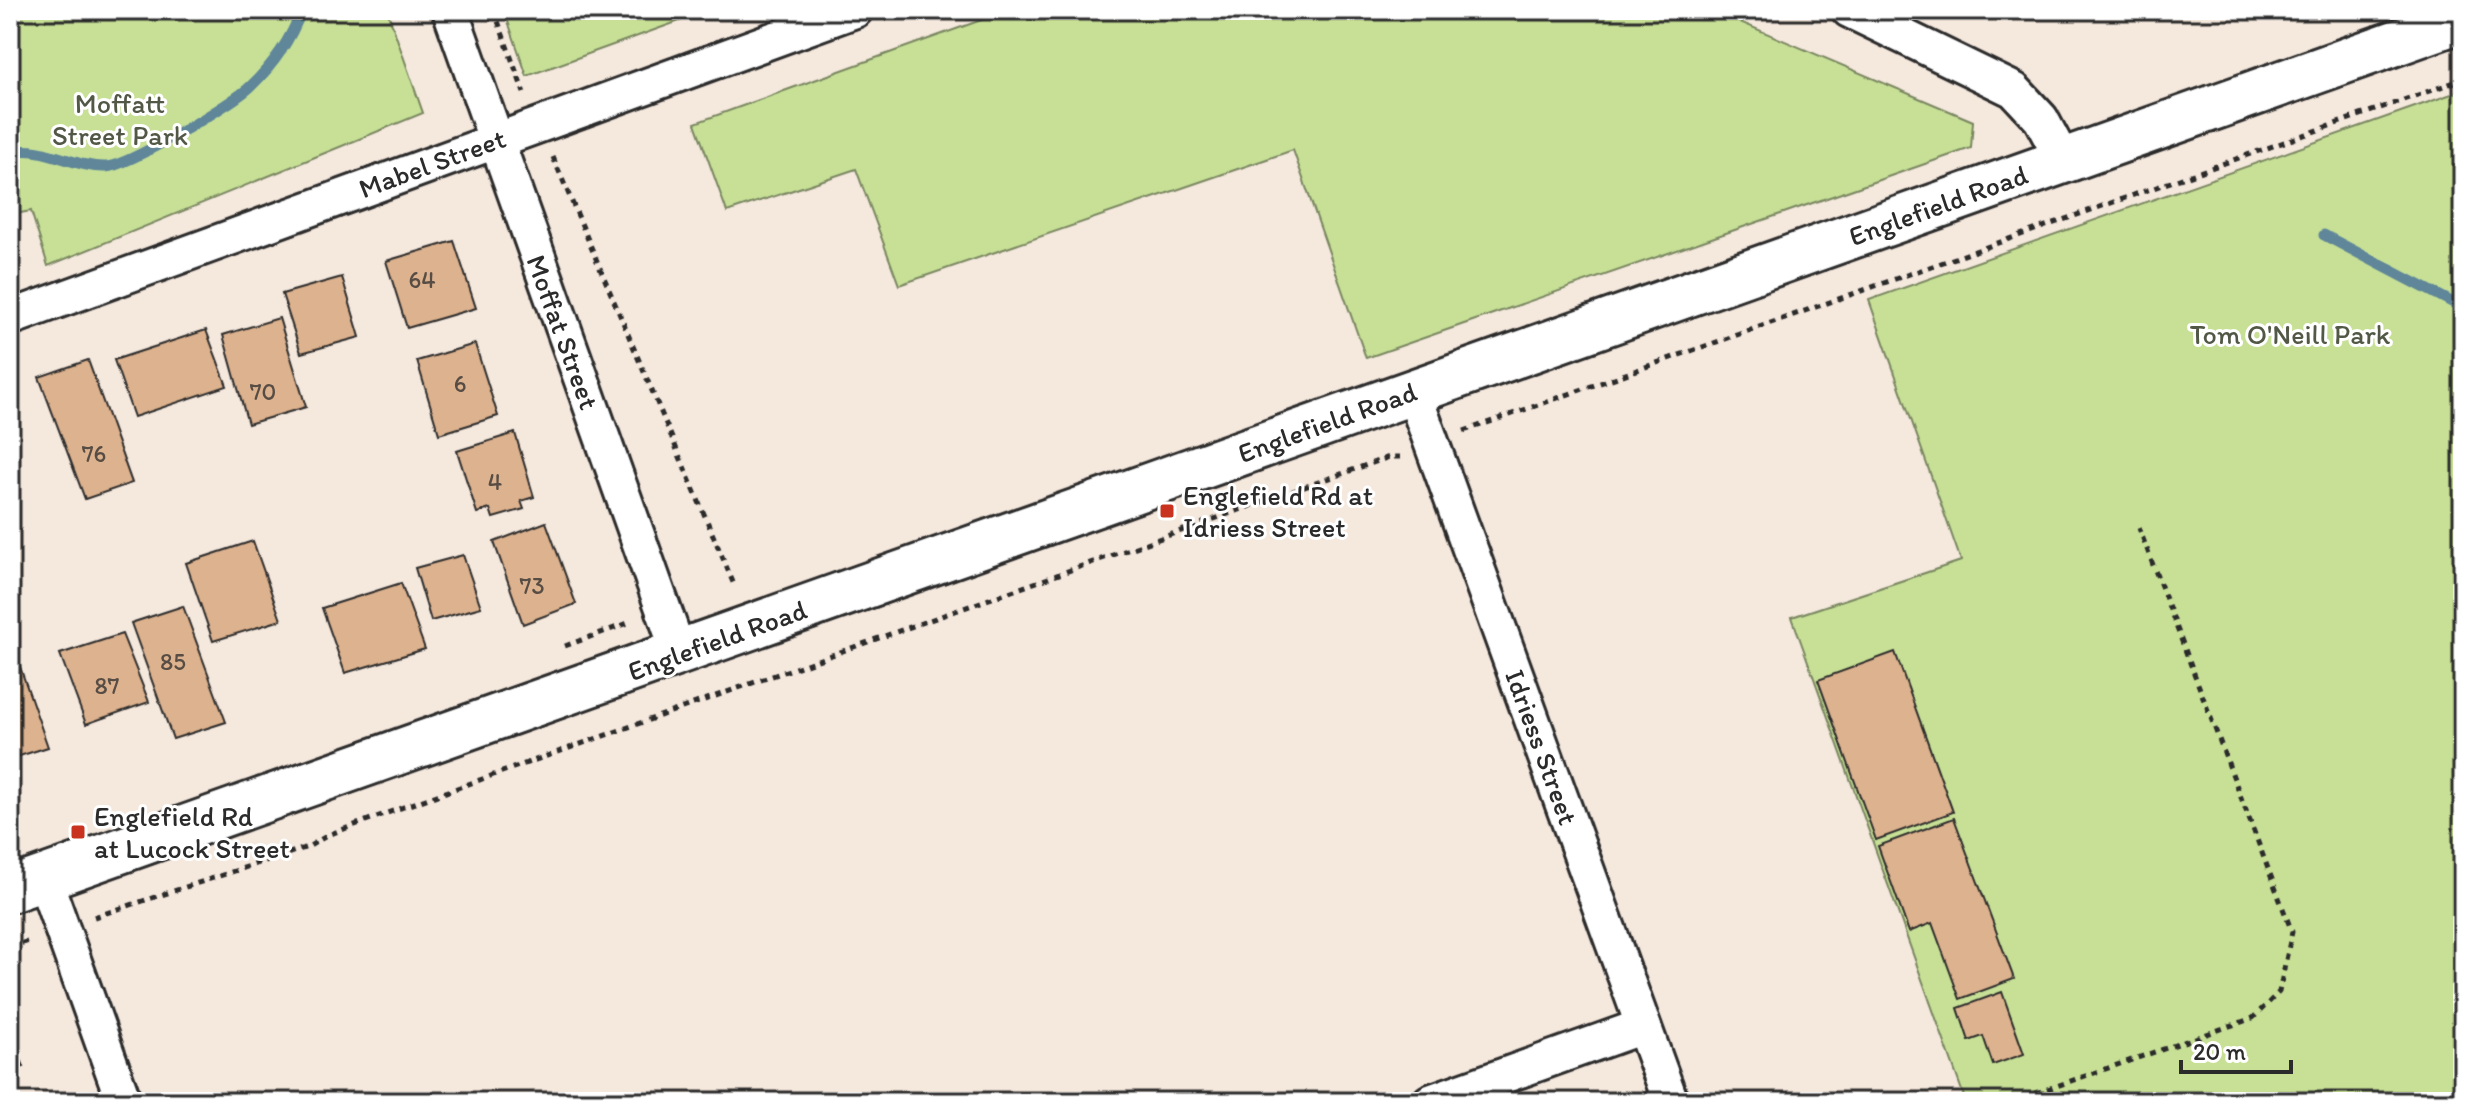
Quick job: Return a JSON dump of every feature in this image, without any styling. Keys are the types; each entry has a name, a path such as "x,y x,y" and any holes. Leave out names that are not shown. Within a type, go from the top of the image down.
{"main road":[{"name":"Englefield Road","path":"27,884 2463,19"}],"street":[{"name":"Moffat Street","path":"450,10 679,653"},
{"name":"Mabel Street","path":"10,318 855,10"},
{"path":"1849,10 2014,90 2041,119 2064,162"},
{"name":"Idriess Street","path":"1413,392 1671,1102"},
{"path":"27,884 62,929 124,1102"},
{"path":"1430,1102 1643,1026"}],"path":[{"path":"494,10 538,124 735,587"},
{"path":"10,947 308,847 328,835 409,805 1389,457 1401,457 1431,443 2463,79"},
{"path":"2013,1101 2253,1018 2279,992 2289,947 2292,932 2139,528"}],"green space":[{"name":"Moffatt Street Park","path":"10,10 387,10 423,113 48,266 31,211 10,215"},
{"path":"504,10 710,10 527,76"},
{"path":"1009,10 1712,10 1973,121 1971,148 1366,358 1293,150 899,285 856,169 727,212 695,123"},
{"name":"Tom O'Neill Park","path":"2463,90 2463,1102 1966,1102 1792,617 1961,561 1869,300"}],"building":[{"path":"454,241 476,308 407,328 386,261"},
{"path":"342,277 360,337 301,353 282,294"},
{"path":"279,318 306,407 248,424 223,335"},
{"path":"206,330 227,386 134,417 114,360"},
{"path":"475,344 498,416 439,434 417,361"},
{"path":"88,360 132,483 85,499 39,377"},
{"path":"515,433 534,497 521,501 524,509 493,518 490,509 477,513 457,451"},
{"path":"546,522 576,604 523,624 494,542"},
{"path":"253,541 281,620 213,641 186,563"},
{"path":"463,555 481,607 431,621 415,568"},
{"path":"401,583 425,649 345,673 322,608"},
{"path":"183,606 226,722 173,739 131,623"},
{"path":"122,634 149,702 86,724 60,654"},
{"path":"1895,652 1953,812 1876,840 1818,680"},
{"path":"19,664 48,747 10,759 10,667"},
{"path":"1954,818 2014,979 1960,999 1932,923 1909,932 1878,846"},
{"path":"2002,992 2024,1054 1993,1065 1983,1036 1969,1041 1958,1008"},
{"path":"10,1031 24,1067 10,1072"}],"waterway":[{"path":"10,152 35,151 106,167 136,156 203,119 251,86 281,51 302,10"},
{"path":"2324,235 2463,308"}],"place":[{"name":"Englefield Rd at Idriess Street","path":"1167,511"},
{"name":"Englefield Rd at Lucock Street","path":"78,832"}]}
